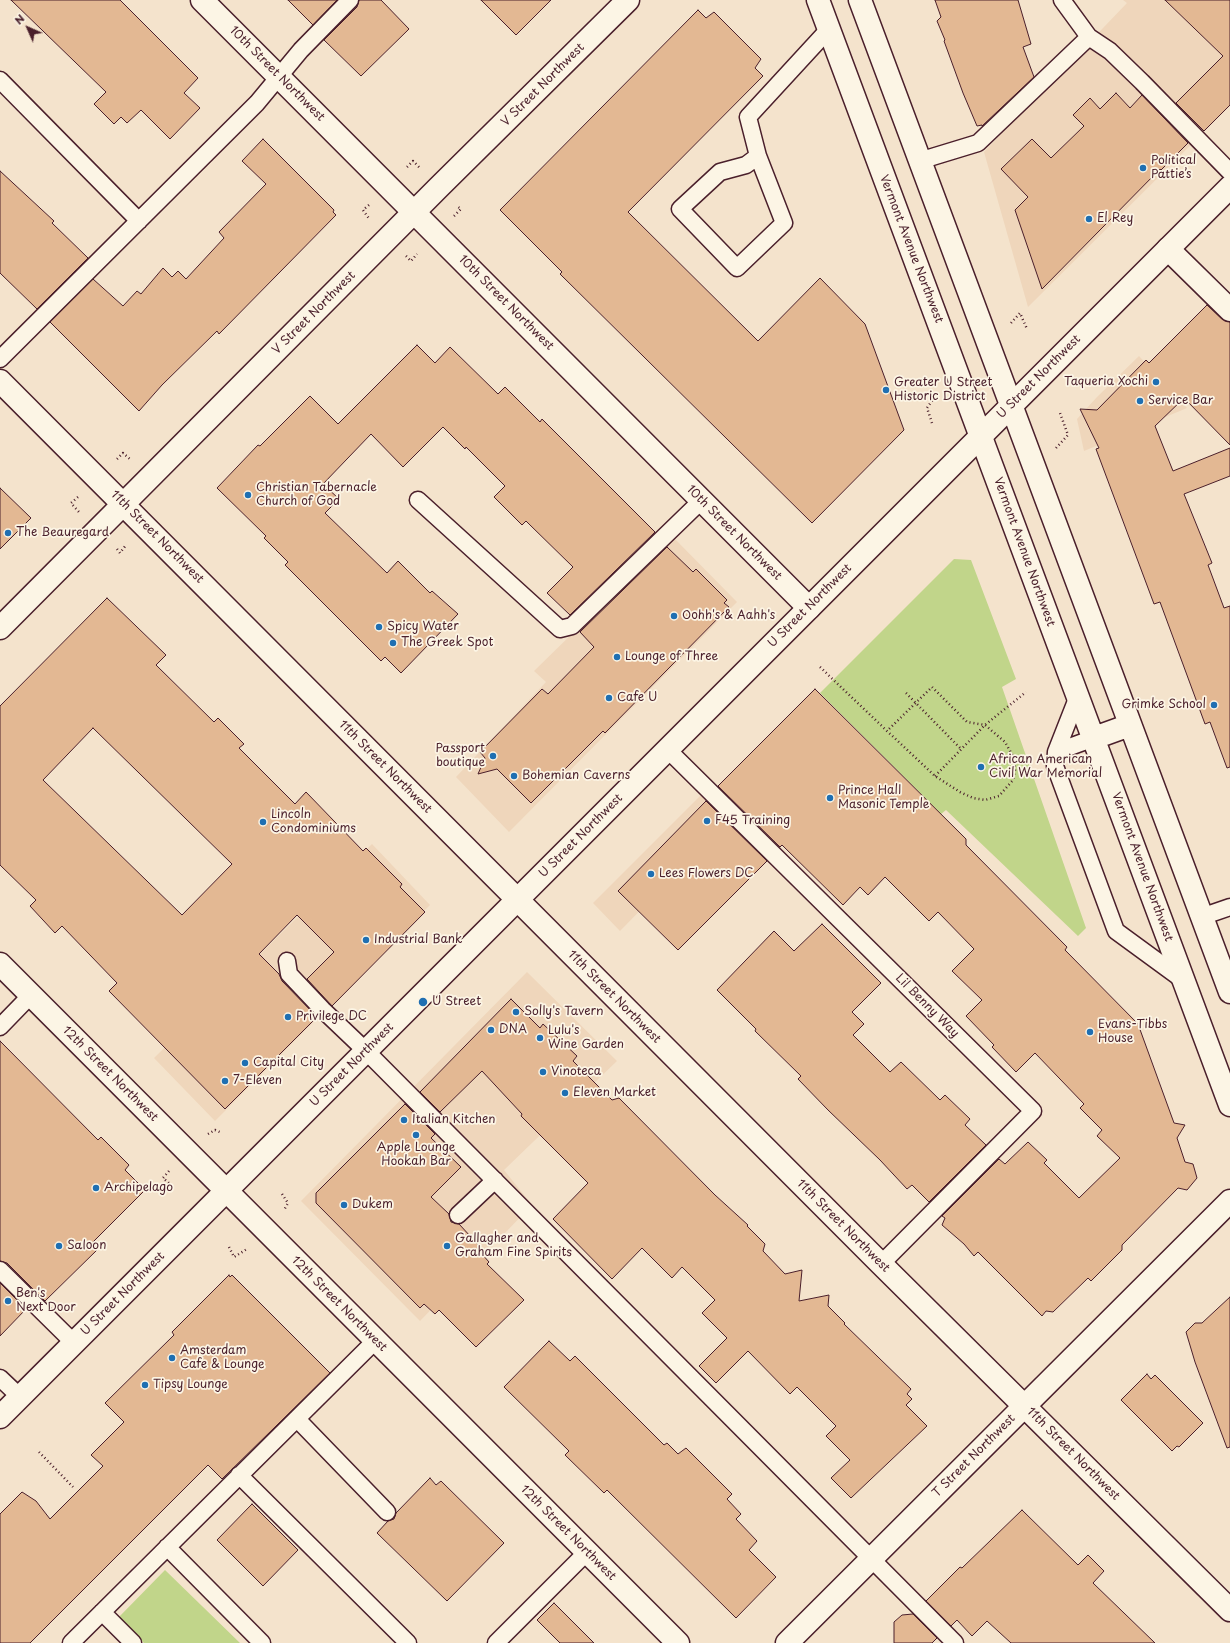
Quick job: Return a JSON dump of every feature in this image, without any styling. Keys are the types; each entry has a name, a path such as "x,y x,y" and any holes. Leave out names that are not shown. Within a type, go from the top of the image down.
{"street":[{"name":"10th Street Northwest","path":"202,0 809,608"},
{"name":"V Street Northwest","path":"0,628 628,0"},
{"name":"Vermont Avenue Northwest","path":"818,0 1230,1105"},
{"path":"860,0 1230,992"},
{"name":"U Street Northwest","path":"0,1417 1230,187"},
{"path":"1168,248 1230,310"},
{"name":"11th Street Northwest","path":"0,381 881,1264 1230,1610"},
{"path":"1094,738 1130,725"},
{"name":"12th Street Northwest","path":"0,964 678,1643"},
{"name":"T Street Northwest","path":"787,1643 1230,1201"}],"lane":[{"path":"0,360 257,103 301,50 350,0"},
{"path":"1062,0 1089,37 1110,51 1131,71 1230,172"},
{"path":"758,156 746,165 720,172 680,209 737,268 784,223 758,156 748,117 829,29"},
{"path":"919,161 978,144 1089,37"},
{"path":"0,80 139,221"},
{"path":"418,500 560,629 572,626 702,500"},
{"path":"1078,696 1056,752 1055,766 1116,931 1183,980"},
{"path":"1056,752 1094,738"},
{"name":"Lil Benny Way","path":"667,749 1033,1111 881,1264"},
{"path":"1201,917 1230,907"},
{"path":"287,961 289,974 328,1015 366,1050 955,1643"},
{"path":"0,1027 31,995"},
{"path":"458,1215 495,1180"},
{"path":"0,1270 74,1343"},
{"path":"71,1643 375,1340"},
{"path":"0,1378 20,1397"},
{"path":"297,1419 387,1512"},
{"path":"239,1475 408,1643"},
{"path":"167,1547 262,1643"},
{"path":"496,1643 587,1552"},
{"path":"102,1612 133,1643"}],"path":[{"path":"404,171 413,161 422,170"},
{"path":"371,203 363,210 371,222"},
{"path":"403,253 411,261 420,251"},
{"path":"1011,323 1020,313 1027,329"},
{"path":"932,423 927,408 936,396"},
{"path":"1056,448 1068,435 1060,413"},
{"path":"115,461 123,453 131,460"},
{"path":"79,512 71,503 80,496"},
{"path":"820,667 887,731 935,776 973,798 986,800 999,796 1008,788 1013,780 1015,770 1014,758 1005,742 985,725 967,722 932,687 887,731"},
{"path":"906,692 961,749"},
{"path":"935,776 985,725 1026,692"},
{"path":"206,1136 215,1130 222,1133"},
{"path":"170,1184 164,1178 171,1170"},
{"path":"282,1194 288,1203 282,1214"},
{"path":"229,1247 234,1257 249,1247"},
{"path":"40,1452 73,1487"}],"shaded area":[{"path":"1123,0 1230,0 1230,106 1028,307 984,152 1127,3"},
{"path":"1139,356 1187,408 1084,451 1077,419"},
{"path":"672,536 737,602 509,832 456,777 546,682 534,671"},
{"path":"705,791 731,818 620,931 593,903"},
{"path":"372,844 430,905 215,1121 154,1058"},
{"path":"527,972 617,1061 504,1170 532,1205 420,1321 301,1201"}],"green space":[{"path":"954,559 971,560 1016,679 1002,687 1086,928 1078,936 946,810 941,814 820,693"},
{"path":"165,1570 240,1643 144,1643 118,1618"}],"building":[{"path":"11,0 120,0 198,78 184,93 200,108 170,139 141,110 127,123 121,117 114,124 94,104 106,92"},
{"path":"288,0 337,0 313,25"},
{"path":"359,0 381,0 409,29 361,76 324,40 357,7"},
{"path":"481,0 551,0 516,35"},
{"path":"935,0 1018,0 1031,44 1023,47 1034,77 982,126 977,126 963,93 937,21 941,17"},
{"path":"1165,0 1230,0 1230,105 1204,131 1176,103 1223,56"},
{"path":"698,10 706,18 714,12 761,59 755,68 763,76 628,212 758,341 820,278 865,324 904,430 812,523 560,274 562,272 500,210"},
{"path":"1116,93 1130,108 1142,95 1188,143 1161,170 1160,169 1042,289 1015,210 1028,197 1001,169 1032,139 1051,158 1084,126 1073,115 1090,98 1100,109"},
{"path":"263,139 334,210 333,212 336,215 219,334 217,331 162,385 139,411 50,322 93,279 123,306 137,291 141,294 163,268 172,277 178,271 186,279 224,238 219,232 266,184 242,161"},
{"path":"0,171 54,221 52,223 88,258 37,309 0,273"},
{"path":"1207,305 1222,319 1230,322 1230,445 1184,398 1155,426 1173,471 1230,448 1230,476 1184,494 1212,563 1208,565 1224,608 1230,606 1230,767 1227,768 1210,722 1205,724 1160,602 1154,604 1096,449 1099,448 1080,409 1097,410 1146,360 1149,363"},
{"path":"417,345 435,363 450,347 498,394 505,387 540,422 542,419 655,532 570,615 547,593 573,567 526,521 522,525 494,497 505,486 466,447 465,449 443,427 403,467 371,434 323,484 339,499 325,513 387,573 398,561 430,593 432,591 458,614 401,673 385,657 381,661 285,565 288,562 264,538 266,536 217,488 258,445 260,446 310,396 338,424"},
{"name":"The Beauregard","path":"0,488 31,518 0,549"},
{"path":"667,547 693,572 696,569 727,600 724,603 729,607 605,733 603,731 531,803 497,769 478,774 485,758 480,752 542,689 548,694 594,647 580,632"},
{"name":"Lincoln Condominiums","path":"107,598 166,655 156,665 214,722 218,718 244,744 239,748 295,804 306,792 363,851 366,848 402,884 400,887 425,912 332,1006 307,979 334,952 297,915 259,954 279,974 282,981 317,1017 225,1109 109,991 117,983 62,926 55,933 30,906 36,900 0,865 0,706","holes":["93,728 232,864 182,915 43,780"]},
{"path":"815,689 966,839 966,845 1067,947 1065,950 1138,1024 1174,1123 1185,1125 1177,1138 1185,1162 1193,1164 1197,1178 1187,1190 1178,1188 1122,1245 1122,1250 1091,1281 1088,1278 1053,1312 1046,1311 1042,1316 978,1252 974,1256 964,1244 942,1225 945,1218 942,1216 999,1159 1005,1164 1028,1142 1047,1160 1044,1163 1079,1198 1120,1158 1097,1136 1102,1130 1080,1108 1084,1104 1035,1053 1016,1072 992,1047 994,1045 966,1016 982,1000 952,971 974,949 938,912 929,921 885,877 868,895 860,887 843,905 782,845 780,847 718,786"},
{"path":"706,801 767,861 678,950 618,891"},
{"path":"822,924 881,983 852,1012 864,1024 853,1035 890,1072 901,1062 940,1100 945,1095 970,1119 965,1125 986,1145 929,1202 912,1185 907,1189 880,1160 828,1110 798,1079 801,1076 755,1031 756,1029 717,990 774,931 794,951"},
{"path":"511,999 540,1028 543,1024 577,1056 573,1061 612,1100 619,1098 715,1195 748,1225 747,1226 765,1244 763,1251 785,1274 802,1270 799,1301 829,1295 828,1306 845,1323 844,1324 911,1389 907,1394 912,1399 906,1405 927,1426 851,1498 831,1478 850,1460 826,1436 836,1426 797,1387 790,1394 748,1351 716,1383 699,1366 727,1338 702,1313 715,1300 682,1267 672,1278 642,1248 612,1279 553,1219 588,1183 521,1116 522,1114 482,1071 440,1112 420,1092"},
{"path":"0,1041 98,1140 101,1137 129,1165 125,1170 145,1190 92,1243 98,1249 45,1301 7,1263 0,1261"},
{"path":"405,1104 435,1134 431,1138 461,1167 431,1197 449,1214 451,1222 459,1224 484,1251 481,1253 489,1262 487,1264 524,1300 476,1347 439,1310 435,1314 424,1304 420,1308 316,1203 316,1193"},
{"path":"229,1275 230,1277 232,1275 330,1373 222,1479 208,1465 30,1643 0,1643 0,1514 22,1492 36,1501 50,1519 103,1466 91,1455 124,1422 105,1403 174,1335 172,1332"},
{"path":"0,1283 26,1309 0,1336"},
{"path":"1230,1297 1230,1447 1227,1448 1195,1362 1186,1332 1195,1323 1202,1323"},
{"path":"549,1341 570,1361 575,1356 664,1445 667,1443 678,1454 686,1448 732,1494 727,1499 741,1514 736,1519 757,1541 749,1550 776,1577 736,1618 607,1490 604,1493 565,1455 569,1451 504,1387"},
{"path":"1147,1374 1151,1379 1155,1375 1203,1423 1179,1447 1177,1446 1172,1451 1121,1400"},
{"path":"430,1478 436,1485 441,1481 504,1543 447,1601 377,1533 388,1521 394,1519 396,1513"},
{"path":"252,1504 298,1550 263,1586 217,1540"},
{"path":"1022,1510 1078,1565 1088,1555 1104,1571 1093,1583 1155,1643 1011,1643 987,1621 972,1636 957,1620 951,1626 926,1601 960,1567 962,1568"},
{"path":"554,1603 594,1643 560,1643 537,1620"},
{"path":"913,1614 937,1638 932,1643 894,1643 894,1622 902,1615"}],"place":[{"name":"Political Pattie’s","path":"1143,168"},
{"name":"El Rey","path":"1089,219"},
{"name":"Taqueria Xochi","path":"1156,382"},
{"name":"Greater U Street Historic District","path":"886,390"},
{"name":"Service Bar","path":"1140,401"},
{"name":"Christian Tabernacle Church of God","path":"248,495"},
{"name":"The Beauregard","path":"8,533"},
{"name":"Oohh's & Aahh's","path":"674,616"},
{"name":"Spicy Water","path":"379,627"},
{"name":"The Greek Spot","path":"393,643"},
{"name":"Lounge of Three","path":"617,657"},
{"name":"Cafe U","path":"609,698"},
{"name":"Grimke School","path":"1214,705"},
{"name":"Passport boutique","path":"493,756"},
{"name":"African American Civil War Memorial","path":"981,767"},
{"name":"Bohemian Caverns","path":"514,776"},
{"name":"Prince Hall Masonic Temple","path":"830,798"},
{"name":"F45 Training","path":"707,821"},
{"name":"Lincoln Condominiums","path":"263,822"},
{"name":"Lees Flowers DC","path":"651,874"},
{"name":"Industrial Bank","path":"366,940"},
{"name":"U Street","path":"423,1002"},
{"name":"Solly's Tavern","path":"516,1012"},
{"name":"Privilege DC","path":"288,1017"},
{"name":"DNA","path":"491,1030"},
{"name":"Evans-Tibbs House","path":"1090,1032"},
{"name":"Lulu's Wine Garden","path":"540,1038"},
{"name":"Capital City","path":"245,1063"},
{"name":"Vinoteca","path":"543,1072"},
{"name":"7-Eleven","path":"225,1081"},
{"name":"Eleven Market","path":"565,1093"},
{"name":"Italian Kitchen","path":"404,1120"},
{"name":"Apple Lounge Hookah Bar","path":"416,1135"},
{"name":"Archipelago","path":"96,1188"},
{"name":"Dukem","path":"344,1205"},
{"name":"Saloon","path":"59,1246"},
{"name":"Gallagher and Graham Fine Spirits","path":"447,1246"},
{"name":"Ben's Next Door","path":"8,1301"},
{"name":"Amsterdam Cafe & Lounge","path":"172,1358"},
{"name":"Tipsy Lounge","path":"145,1385"}]}
